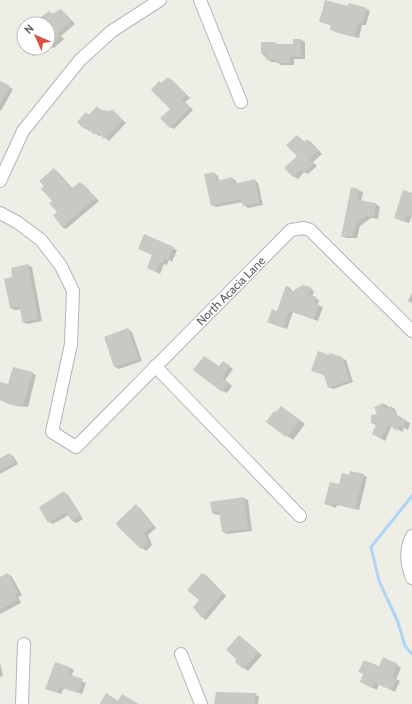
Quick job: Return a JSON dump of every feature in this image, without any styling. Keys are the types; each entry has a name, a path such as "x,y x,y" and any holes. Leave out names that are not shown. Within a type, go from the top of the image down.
{"street":[{"path":"0,180 24,131 80,60 112,31 160,0"},
{"path":"200,0 241,102"},
{"name":"North Acacia Lane","path":"0,213 17,222 41,240 61,266 72,291 71,344 52,432 76,447 291,230 304,228 310,230 412,331"},
{"path":"155,366 300,516"},
{"path":"412,536 410,539 407,558 412,578"},
{"path":"22,704 24,644"},
{"path":"181,654 201,704"}],"building":[{"path":"325,0 348,6 349,3 367,8 362,23 358,23 354,37 330,30 331,25 319,22"},
{"path":"61,9 71,21 58,33 60,36 56,40 56,16 42,16 49,11 52,14"},
{"path":"293,39 301,39 301,57 290,57 290,63 276,63 276,60 266,60 266,54 261,54 261,42 293,44"},
{"path":"168,77 186,95 182,100 190,108 170,128 160,118 170,109 151,90 159,81 161,83"},
{"path":"0,81 10,86 0,104"},
{"path":"97,106 101,110 110,111 112,109 123,120 104,139 97,132 94,135 87,127 84,129 77,122 86,112 89,115"},
{"path":"297,135 304,142 307,139 318,151 310,159 314,164 304,173 301,170 293,177 284,168 297,156 286,145"},
{"path":"54,168 71,189 80,182 96,198 62,227 53,215 57,212 49,203 52,201 41,189 44,186 39,181"},
{"path":"214,172 216,181 232,177 234,184 255,179 259,203 243,206 241,199 211,206 204,174"},
{"path":"351,187 359,189 357,200 376,203 374,217 366,216 356,223 353,236 341,237"},
{"path":"403,190 412,193 412,216 407,215 405,222 394,218"},
{"path":"144,234 174,247 168,260 165,259 162,264 160,262 156,272 147,268 152,255 138,249"},
{"path":"28,264 38,319 22,322 20,307 10,308 4,279 12,277 11,268"},
{"path":"286,285 291,292 303,285 311,287 308,294 316,297 314,302 319,304 314,319 289,311 283,328 267,322 272,309 277,311"},
{"path":"128,328 139,359 114,367 104,337"},
{"path":"318,351 329,355 330,353 342,357 350,380 328,388 324,375 311,371"},
{"path":"204,356 219,366 223,361 230,366 222,377 229,383 222,392 193,370"},
{"path":"13,367 33,372 23,405 11,405 0,400 0,382 8,384"},
{"path":"384,403 385,409 391,406 394,413 406,420 403,429 399,426 397,431 388,424 381,439 372,434 377,423 371,423 371,415 377,414 374,407"},
{"path":"281,406 300,420 286,437 266,422 274,411 276,412"},
{"path":"10,453 15,462 0,470 0,458"},
{"path":"350,471 364,474 355,509 333,503 332,506 324,504 330,482 339,484 342,473 349,475"},
{"path":"64,491 80,516 72,521 66,512 48,523 39,507"},
{"path":"244,497 248,529 222,532 219,512 212,513 210,502"},
{"path":"136,504 153,526 144,533 148,543 141,549 119,528 116,523"},
{"path":"8,573 18,593 15,595 18,600 0,610 0,577"},
{"path":"202,573 223,593 202,618 193,607 199,600 187,590"},
{"path":"239,635 259,652 243,669 235,662 236,659 226,650"},
{"path":"383,657 398,664 393,676 397,678 391,690 375,683 372,688 360,682 363,674 358,672 364,660 379,666"},
{"path":"55,662 70,667 68,674 83,679 78,693 59,687 57,693 45,689"},
{"path":"216,692 256,693 254,704 214,704"},
{"path":"106,693 118,701 122,694 139,704 100,704"}],"waterway":[{"path":"412,496 371,547 379,581 398,622 405,646 412,654"}]}
